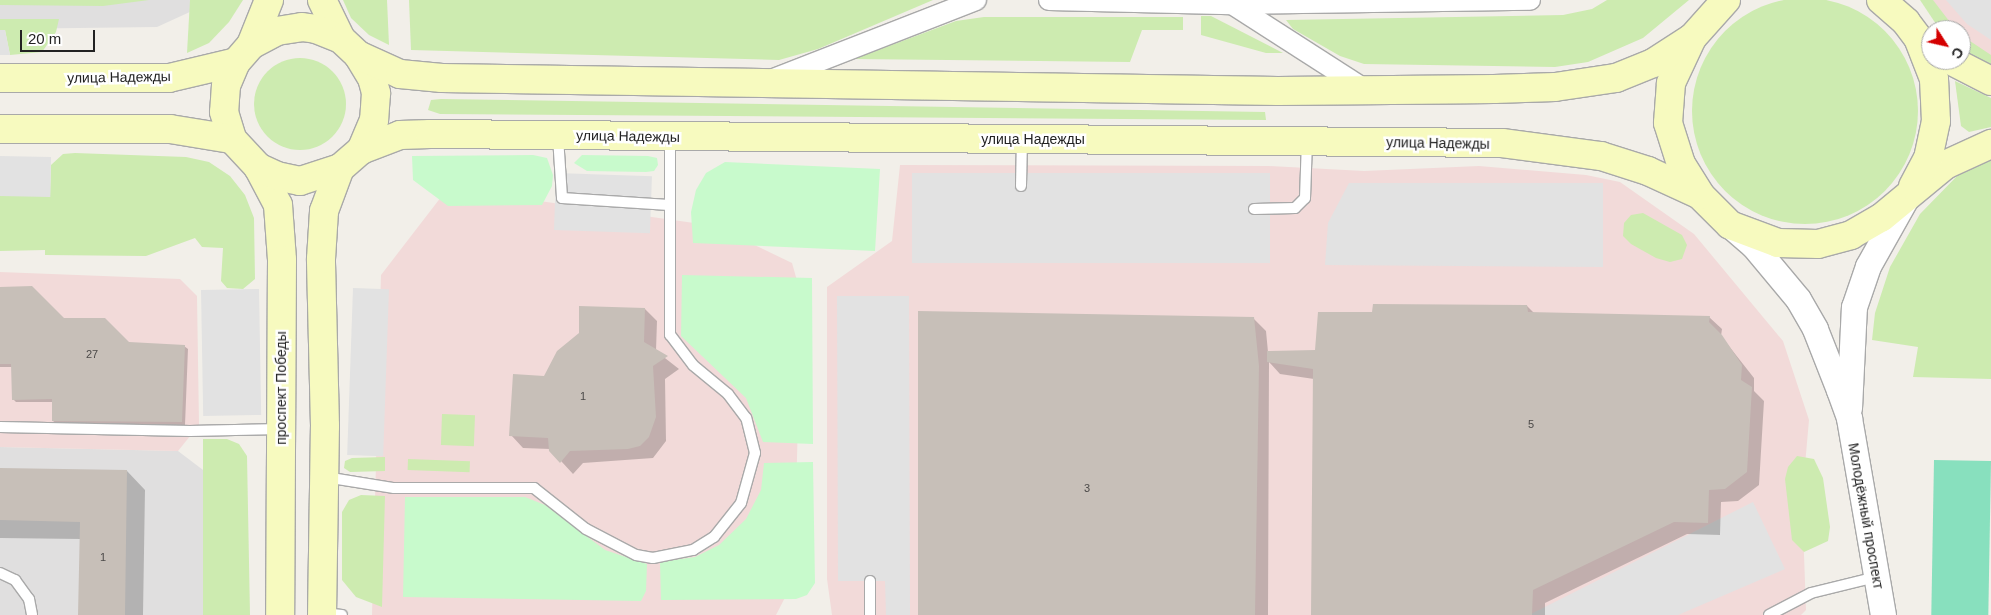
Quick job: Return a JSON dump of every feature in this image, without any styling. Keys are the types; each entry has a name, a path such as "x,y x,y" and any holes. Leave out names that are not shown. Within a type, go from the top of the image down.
{"main road":[{"name":"проспект Победы","path":"269,0 244,54 226,85 224,112 232,138 258,167 278,205 282,260 280,615"},
{"name":"проспект Победы","path":"258,167 278,176 300,181 340,168 361,150 374,120 376,93 372,78 350,47 322,0"},
{"name":"Молодёжный проспект","path":"1886,2 1921,40"},
{"name":"Молодёжный проспект","path":"1727,3 1692,38 1671,83 1668,123 1680,164 1700,195 1730,225 1778,243 1818,244 1851,235 1880,218 1907,196 1928,158 1936,121 1934,79 1932,70"},
{"path":"244,54 277,31 302,27 316,29 400,74 442,78 759,84 1366,90 1555,87 1616,78 1653,63 1692,38"},
{"name":"улица Надежды","path":"0,78 169,78 244,54"},
{"path":"1970,70 1991,81"},
{"path":"0,129 170,129 232,138"},
{"name":"улица Надежды","path":"361,150 400,135 1502,144 1601,156 1648,171 1700,195"},
{"path":"1907,196 1945,165 1991,144"},
{"name":"проспект Победы","path":"329,614 324,477 322,240 324,212 340,168"}],"street":[{"path":"759,84 976,0"},
{"path":"1048,0 1232,4 1530,0"},
{"path":"1232,4 1366,90"},
{"name":"Молодёжный проспект","path":"1849,418 1854,307 1868,266 1907,196"},
{"name":"Молодёжный проспект","path":"1730,225 1753,245 1798,299 1815,329 1849,418 1883,615"}],"lane":[{"path":"558,136 562,198 669,205"},
{"path":"324,477 394,488 534,488 586,529 636,555 653,558 693,550 714,537 741,503 755,453 746,418 728,394 694,365 670,335 670,137"},
{"path":"1020,186 1022,139"},
{"path":"1254,209 1295,208 1306,198 1307,141"},
{"path":"0,426 190,431 281,429"},
{"path":"0,573 15,580 29,599 32,615"},
{"path":"1769,615 1810,593 1877,577"},
{"path":"870,581 870,615"}],"shaded area":[{"path":"0,0 216,0 157,27 0,29"},
{"path":"1926,0 1991,0 1991,60 1971,47 1971,20 1941,20"},
{"path":"1946,0 1991,0 1991,40 1971,27 1971,20 1964,20"},
{"path":"0,30 5,30 10,55 0,55"},
{"path":"0,156 51,157 50,197 0,196"},
{"path":"900,165 1269,166 1364,171 1479,166 1586,175 1620,182 1694,234 1783,341 1809,420 1802,499 1806,610 1801,615 832,615 827,579 827,287 892,241"},
{"path":"556,173 652,176 650,233 554,230"},
{"path":"912,173 1270,173 1270,263 912,263"},
{"path":"1349,183 1603,183 1603,267 1325,265 1328,223"},
{"path":"448,188 715,226 792,263 801,295 794,580 776,615 372,615 381,275"},
{"path":"0,272 180,279 197,296 199,425 178,451 0,447"},
{"path":"353,288 389,289 383,456 347,455"},
{"path":"259,289 261,415 203,416 201,290"},
{"path":"837,296 909,296 910,615 886,615 885,581 838,581"},
{"path":"0,447 178,451 207,473 207,615 0,615"},
{"path":"1753,502 1785,569 1678,615 1529,615"}],"green space":[{"path":"1805,-2 1827,0 1848,7 1868,17 1885,31 1899,48 1909,68 1916,89 1918,111 1916,133 1909,154 1899,174 1885,191 1868,205 1848,215 1827,222 1805,224 1783,222 1762,215 1742,205 1725,191 1711,174 1701,154 1694,133 1692,111 1694,89 1701,68 1711,48 1725,31 1742,17 1762,7 1783,0"},
{"path":"0,0 149,0 103,6 0,5"},
{"path":"190,0 243,0 229,22 209,43 187,53"},
{"path":"343,0 387,0 389,45 369,35 351,18"},
{"path":"409,0 933,0 818,49 779,60 411,50"},
{"path":"1607,0 1689,0 1643,38 1588,62 1555,67 1364,64 1340,56 1293,29 1286,20 1563,15 1592,9"},
{"path":"1920,0 1933,0 1948,20 1933,20"},
{"path":"1201,16 1211,16 1283,53 1266,53 1201,35"},
{"path":"984,17 1183,17 1183,30 1142,30 1130,62 854,59 956,21"},
{"path":"0,19 59,19 56,32 42,52 10,55 5,30 0,30"},
{"path":"1971,42 1991,55 1991,68 1971,55"},
{"path":"300,58 309,59 326,66 338,78 345,95 345,113 338,130 326,142 309,149 300,150 291,149 274,142 262,130 255,113 254,104 255,95 262,78 274,66 291,59"},
{"path":"1955,81 1991,98 1991,127 1969,132 1961,126"},
{"path":"431,100 1265,112 1266,120 440,114 428,110"},
{"path":"63,154 186,157 209,162 230,176 245,195 254,218 255,279 243,289 227,288 221,281 223,248 202,247 195,238 146,256 45,255 45,250 0,251 0,196 50,196 51,165"},
{"path":"533,155 547,158 553,175 552,186 542,205 448,206 413,180 412,156"},
{"path":"582,155 648,156 657,158 658,165 654,171 646,172 587,171 574,163"},
{"path":"1991,159 1991,379 1913,377 1918,347 1872,340 1875,313 1890,267 1920,214 1960,173"},
{"path":"725,162 880,169 875,251 693,243 691,212 696,190 706,173"},
{"path":"1643,213 1682,235 1687,245 1682,259 1670,262 1656,258 1631,244 1623,236 1624,223 1631,215"},
{"path":"682,275 812,278 813,444 763,442 746,398 681,336"},
{"path":"442,414 475,415 474,446 441,445"},
{"path":"203,439 227,439 239,444 247,456 250,615 203,615"},
{"path":"1797,456 1814,459 1823,478 1830,527 1828,541 1804,552 1792,540 1785,479 1788,467"},
{"path":"385,457 385,471 350,472 344,468 345,461 352,458"},
{"path":"408,459 470,461 470,472 408,470"},
{"path":"1934,460 1991,461 1988,615 1931,615"},
{"path":"813,462 815,583 807,595 796,599 661,600 660,562 695,557 719,545 746,519 761,490 764,463"},
{"path":"361,495 385,496 382,607 356,597 342,580 342,512 349,500"},
{"path":"405,497 525,497 545,505 605,550 647,564 646,591 641,601 403,597"}],"building":[{"path":"32,286 64,318 105,318 129,342 185,345 182,422 52,421 52,399 12,400 11,364 0,364 0,287"},
{"path":"1373,304 1527,305 1528,312 1710,316 1709,322 1722,335 1742,365 1741,380 1752,387 1747,472 1725,489 1709,490 1708,523 1674,522 1533,590 1532,615 1311,615 1313,369 1267,362 1267,351 1315,350 1318,312 1372,312"},
{"path":"579,306 645,308 644,342 668,356 653,366 656,417 649,437 640,446 628,449 570,451 560,463 549,451 548,438 509,436 513,374 544,376 557,351 579,333"},
{"path":"918,311 1254,317 1259,366 1255,615 918,615"},
{"path":"0,468 127,470 125,615 78,615 80,522 0,520"}]}
